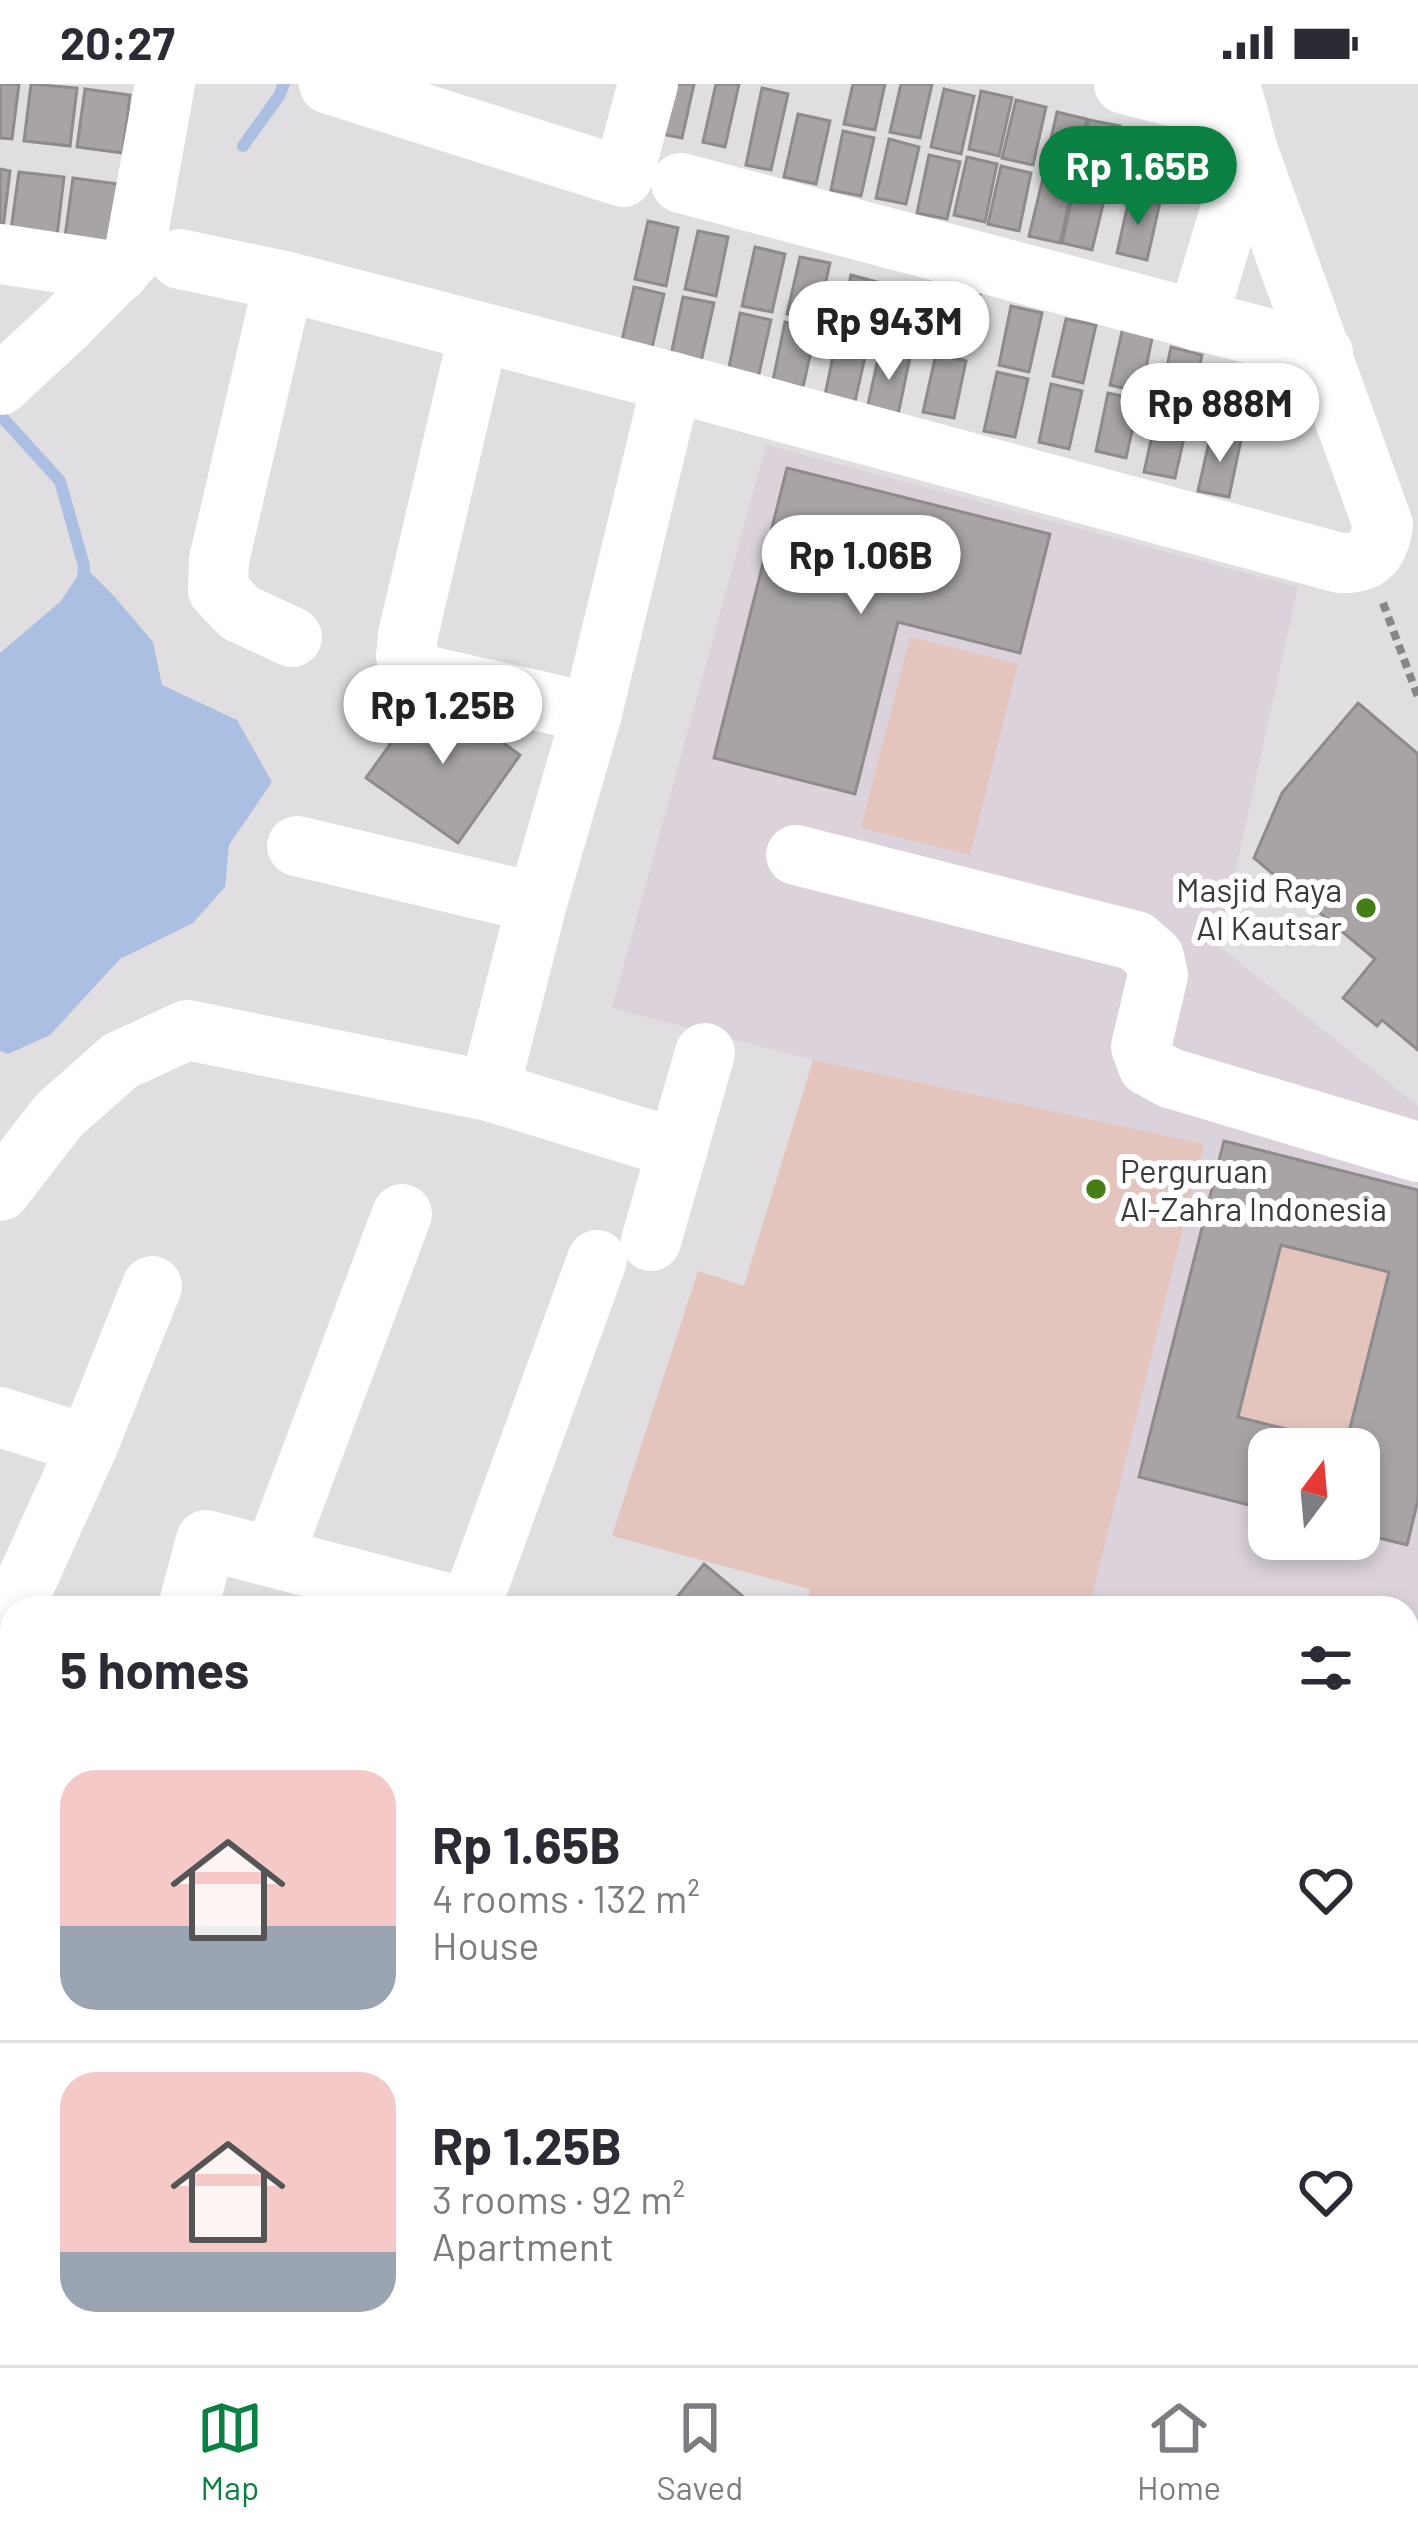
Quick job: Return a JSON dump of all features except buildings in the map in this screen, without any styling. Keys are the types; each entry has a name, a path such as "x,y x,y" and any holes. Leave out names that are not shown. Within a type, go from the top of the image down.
{"street":[{"path":"0,386 144,262 165,84"},
{"path":"329,84 439,102 623,177 648,84"},
{"path":"1124,84 1239,116"},
{"path":"0,254 144,262 284,281 1317,557 1357,563 1380,542 1383,525 1239,116"},
{"path":"1197,321 1239,116"},
{"path":"681,183 1322,353"},
{"path":"284,281 219,560 218,590 240,613 292,637"},
{"path":"479,332 407,635 406,656 413,670 432,677 592,712"},
{"path":"488,1091 592,712 672,382"},
{"path":"297,846 537,903"},
{"path":"796,855 1136,941 1154,956 1158,975 1141,1047 1148,1066 1170,1078 1418,1153"},
{"path":"0,1190 58,1114 120,1061 187,1030 488,1091 678,1149"},
{"path":"473,1596 624,1250 678,1149 705,1053"},
{"path":"273,1557 402,1214"},
{"path":"19,1596 88,1445 152,1286"},
{"path":"0,1417 88,1445"},
{"path":"191,1596 206,1540 273,1557 384,1596"}],"path":[{"path":"1388,617 1418,697"}],"shaded area":[{"name":"Perguruan Al-Zahra Indonesia","path":"766,445 1298,587 1219,946 1418,1106 1418,1596 809,1596 810,1589 612,1536 698,1271 744,1286 813,1060 612,1008"},
{"path":"910,637 1018,664 970,855 861,828"},
{"path":"813,1060 1204,1144 1092,1596 809,1596 810,1589 612,1536 698,1271 744,1286"},
{"path":"1281,1245 1389,1272 1350,1428 1282,1428 1238,1417"}],"water":[{"path":"84,566 153,642 162,685 237,720 272,782 229,845 225,887 193,923 120,959 50,1035 8,1054 0,1051 0,653 61,601"}],"waterway":[{"path":"243,146 284,84"},
{"path":"0,415 60,481 84,566 83,578"}],"place":[{"name":"Masjid Raya Al Kautsar","path":"1366,908"},
{"name":"Perguruan Al-Zahra Indonesia","path":"1096,1189"}]}
